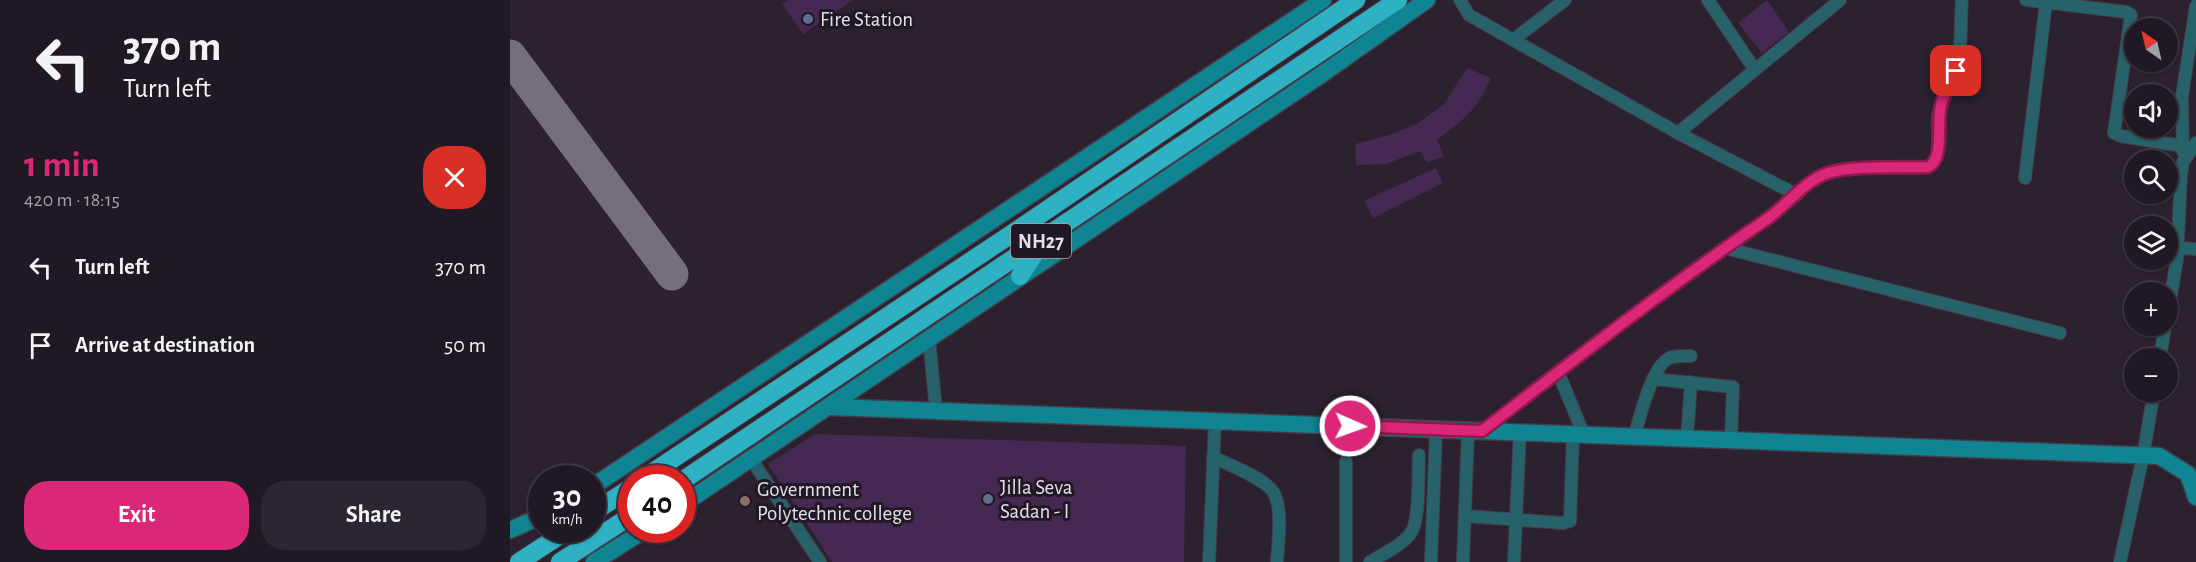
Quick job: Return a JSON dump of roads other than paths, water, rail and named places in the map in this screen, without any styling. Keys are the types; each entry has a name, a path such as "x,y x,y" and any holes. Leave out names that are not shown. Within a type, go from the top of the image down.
{"highway":[{"name":"NH27","path":"664,465 1007,237 1356,0"},
{"name":"NH27","path":"696,472 1398,0"},
{"path":"1020,276 1044,238"},
{"path":"560,562 618,524"},
{"path":"519,562 548,543"}],"street":[{"path":"606,479 1323,0"},
{"path":"696,496 1328,70 1427,0"},
{"path":"1460,0 1469,15 1678,133 1797,195"},
{"path":"1513,40 1565,0"},
{"path":"1708,0 1755,70"},
{"path":"1678,133 1840,0"},
{"path":"1463,562 1465,516 1475,431 1558,372 1636,311 1776,213 1814,180 1827,173 1842,170 1933,165 1938,155 1940,106 1956,71 1962,0"},
{"path":"2026,0 2126,12 2131,15 2114,133 2182,146"},
{"path":"2025,178 2046,2"},
{"path":"2184,162 2182,96 2196,6"},
{"path":"2178,230 2181,175 2184,162 2196,143"},
{"path":"1725,248 2060,333"},
{"path":"2178,248 2196,249"},
{"path":"929,338 936,411"},
{"path":"1634,437 1653,379 1661,365 1671,357 1691,356"},
{"path":"1465,516 1563,524 1570,520 1578,435 1558,372"},
{"path":"1653,379 1732,387 1734,389 1731,440"},
{"path":"1687,439 1691,382"},
{"path":"2120,562 2152,402"},
{"path":"830,407 2159,456 2188,474 2196,496"},
{"path":"1209,562 1215,421"},
{"path":"1431,562 1437,429"},
{"path":"1514,562 1520,432"},
{"path":"1371,562 1406,538 1412,531 1416,520 1419,455"},
{"path":"1213,457 1261,481 1271,489 1277,499 1279,510 1277,562"},
{"path":"751,459 820,562"},
{"path":"1346,461 1346,562"},
{"path":"510,530 528,522"},
{"path":"594,562 624,543"}],"place":[{"name":"Fire Station","path":"808,19"},
{"name":"Jilla Seva Sadan - I","path":"988,499"},
{"name":"Government Polytechnic college","path":"745,501"}]}
